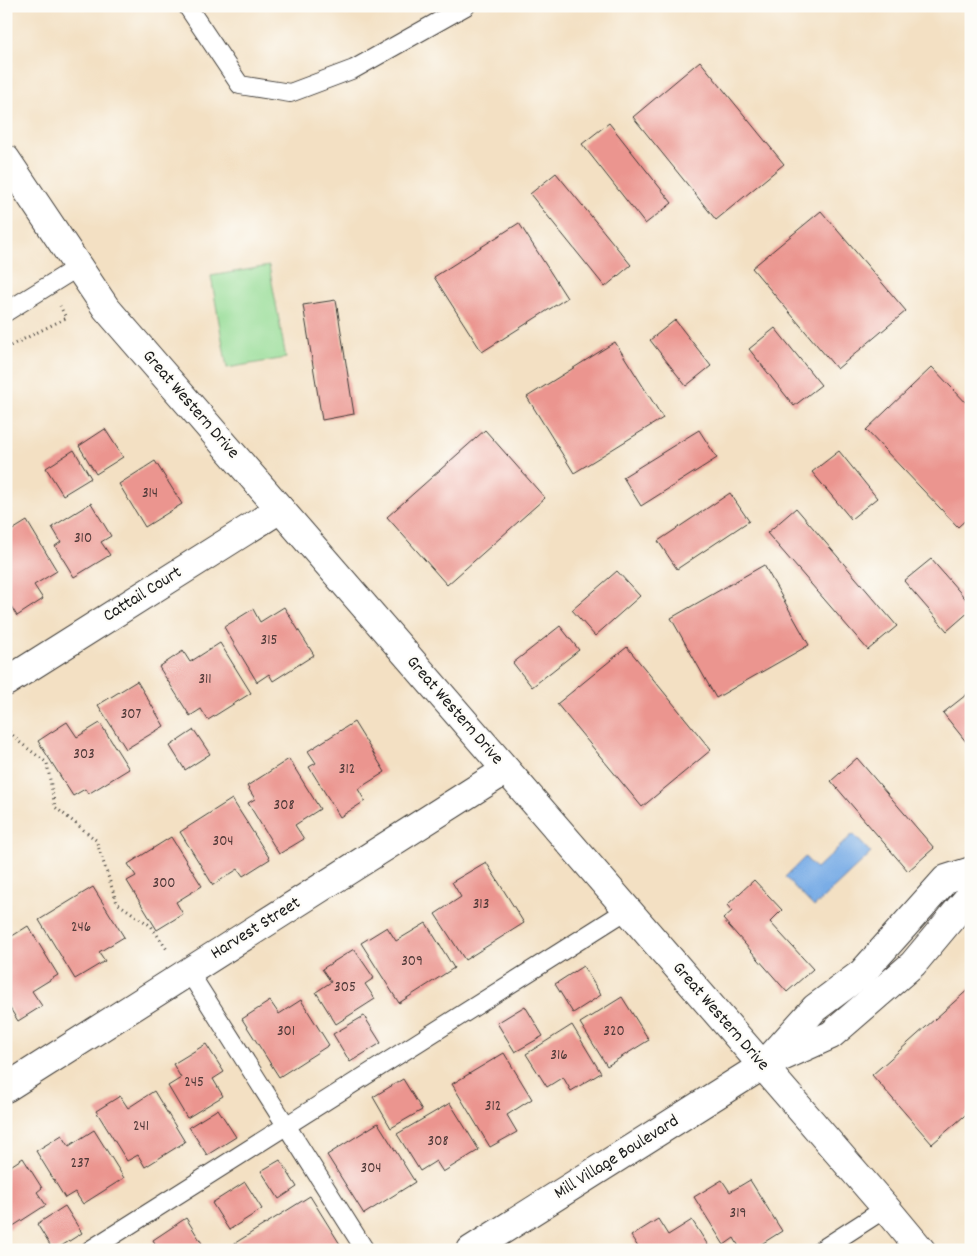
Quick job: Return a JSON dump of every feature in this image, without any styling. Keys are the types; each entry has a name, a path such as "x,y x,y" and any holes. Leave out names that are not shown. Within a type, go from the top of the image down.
{"street":[{"name":"Great Western Drive","path":"6,159 106,308 886,1208 920,1250"},
{"name":"Cattail Court","path":"6,682 280,509"},
{"name":"Harvest Street","path":"6,1088 506,770"},
{"name":"Mill Village Boulevard","path":"762,1066 815,1008 862,973 946,879 971,871"},
{"name":"Mill Village Boulevard","path":"471,1250 762,1066 831,1035 913,964 969,897 971,887"}],"lane":[{"path":"187,6 240,85 290,93 354,69 466,6"},
{"path":"6,312 78,266"},
{"path":"90,1250 627,910"},
{"path":"186,973 287,1125 365,1250"},
{"path":"821,1250 886,1208"}],"path":[{"path":"6,348 66,318 50,284"},
{"path":"6,728 18,741 47,763 55,807 96,840 117,903 151,926 186,973"}],"green space":[{"path":"269,266 286,358 227,368 211,276"}],"water":[{"path":"853,834 871,853 814,907 785,877 805,857 816,869"}],"building":[{"path":"700,61 784,164 716,220 633,117"},
{"path":"609,123 672,203 645,224 582,144"},
{"path":"556,173 631,265 605,287 530,194"},
{"path":"821,211 906,311 837,369 752,268"},
{"path":"519,223 567,298 482,352 434,277"},
{"path":"336,300 354,414 322,420 303,305"},
{"path":"675,320 711,366 686,386 650,340"},
{"path":"775,328 821,385 794,406 749,349"},
{"path":"615,342 663,418 574,473 527,397"},
{"path":"932,367 971,408 971,515 958,527 866,430"},
{"path":"105,429 123,457 96,474 79,446"},
{"path":"485,430 545,498 447,585 387,517"},
{"path":"699,430 717,458 641,506 623,477"},
{"path":"74,450 91,478 63,495 46,468"},
{"path":"839,451 877,498 851,519 812,472"},
{"path":"155,461 182,504 145,527 119,484"},
{"path":"730,493 749,521 677,569 658,541"},
{"path":"91,503 111,536 101,542 110,555 74,577 55,546 61,542 52,527"},
{"path":"796,508 897,626 868,650 767,533"},
{"path":"27,521 57,571 34,585 43,599 17,616 6,598 6,534"},
{"path":"931,559 971,605 971,610 947,631 904,581"},
{"path":"764,565 809,645 716,698 671,618"},
{"path":"617,571 640,596 595,636 572,610"},
{"path":"284,607 314,655 273,681 269,674 257,682 224,627 253,609 260,622"},
{"path":"560,626 579,650 532,687 513,663"},
{"path":"220,643 251,693 208,720 201,709 190,716 159,667 183,651 190,662"},
{"path":"627,647 711,750 642,807 557,704"},
{"path":"137,681 164,726 126,749 98,705"},
{"path":"971,691 971,748 943,713"},
{"path":"67,722 77,737 100,723 129,769 88,794 85,789 73,796 38,741"},
{"path":"354,722 385,772 358,789 365,801 340,817 309,767 316,763 308,751"},
{"path":"194,730 210,754 185,770 170,746"},
{"path":"857,758 934,848 908,871 831,781"},
{"path":"289,759 320,809 295,825 304,839 279,854 248,803 255,799 247,786"},
{"path":"232,799 270,859 243,876 238,869 213,885 180,832"},
{"path":"171,837 202,886 176,902 183,914 157,930 127,881 136,876 128,864"},
{"path":"486,862 524,923 465,960 435,914 461,897 452,882"},
{"path":"754,880 782,910 770,922 813,969 787,992 723,919 732,911 727,905"},
{"path":"93,887 124,937 99,952 105,961 75,979 39,920"},
{"path":"426,923 454,968 399,1003 361,943 387,927 396,941"},
{"path":"28,926 58,975 32,991 42,1006 18,1021 6,1002 6,940"},
{"path":"354,949 374,978 365,984 375,999 336,1024 316,992 331,982 322,969"},
{"path":"583,966 601,995 573,1013 555,984"},
{"path":"971,987 971,1110 932,1144 872,1075"},
{"path":"622,997 649,1040 607,1066 580,1023"},
{"path":"301,1000 329,1045 279,1077 242,1019 270,1001 279,1014"},
{"path":"525,1006 543,1036 515,1052 497,1023"},
{"path":"364,1016 381,1043 350,1062 333,1034"},
{"path":"572,1025 601,1073 571,1091 563,1077 547,1087 526,1054"},
{"path":"206,1044 224,1072 213,1079 223,1096 187,1118 168,1086 181,1078 173,1064"},
{"path":"504,1053 532,1099 507,1115 517,1132 490,1147 452,1084"},
{"path":"403,1079 422,1110 391,1128 373,1097"},
{"path":"154,1091 185,1142 145,1167 138,1155 127,1161 96,1111 120,1096 128,1108"},
{"path":"450,1103 479,1150 443,1172 436,1161 420,1171 397,1134"},
{"path":"218,1109 236,1137 207,1155 189,1127"},
{"path":"378,1123 415,1182 364,1214 327,1155"},
{"path":"94,1130 124,1178 83,1204 75,1192 65,1198 36,1151 62,1135 69,1146"},
{"path":"23,1158 42,1188 37,1192 46,1205 7,1230 6,1169"},
{"path":"280,1160 297,1187 279,1199 261,1171"},
{"path":"722,1180 730,1192 750,1180 782,1231 752,1250 741,1250 734,1238 724,1245 694,1197"},
{"path":"245,1182 262,1209 229,1230 212,1203"},
{"path":"310,1196 343,1249 224,1250"},
{"path":"65,1206 82,1233 53,1250 37,1224"},
{"path":"186,1218 203,1245 197,1250 159,1250 153,1240"},
{"path":"658,1219 668,1235 692,1220 711,1250 640,1250 631,1236"}]}
